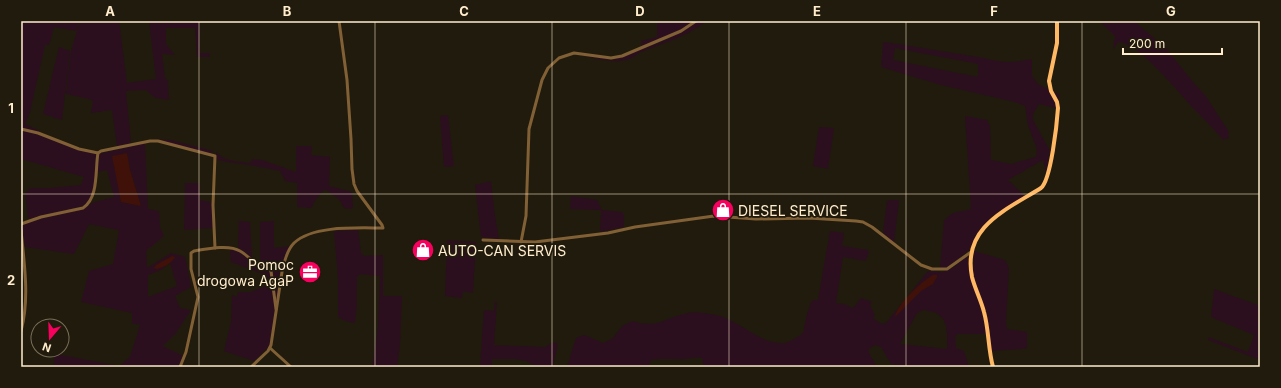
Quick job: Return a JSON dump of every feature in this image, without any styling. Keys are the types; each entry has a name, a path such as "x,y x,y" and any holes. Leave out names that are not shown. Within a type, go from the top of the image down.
{"street":[{"path":"251,367 270,348 277,313 280,278 283,266 291,248 297,241 316,233 329,230 383,228 359,194 354,184 347,80 339,21"},
{"path":"521,242 526,216 529,129 542,80 548,68 559,58 574,53 611,58 622,56 681,31 696,21"},
{"path":"993,367 984,311 972,277 971,252 977,238 991,220 1041,188 1046,180 1058,108 1057,102 1051,91 1049,81 1057,43 1057,21"},
{"path":"21,129 38,133 79,149 98,153 150,141 158,141 215,156 213,205 215,248"},
{"path":"21,224 41,217 84,208 88,205 95,185 98,153"},
{"path":"483,240 536,242 714,216 756,219 810,218 856,221 867,224 921,265 929,268 947,269 971,252"},
{"path":"21,230 26,299 21,331"},
{"path":"180,367 186,352 198,297 191,269 191,253 194,251 215,248 240,250 251,260 267,266 271,270 277,313"},
{"path":"270,348 291,367"}],"shaded area":[{"path":"21,21 79,21 76,31 54,27 49,45 45,45 30,112 25,124 40,131 39,132 21,128"},
{"path":"80,21 119,21 127,83 156,79 149,21 199,21 200,53 210,53 210,57 197,57 195,28 166,28 166,44 175,55 162,54 165,78 168,81 169,100 155,98 146,90 126,91 131,143 117,146 112,110 91,113 93,100 66,94 71,51"},
{"path":"657,21 694,21 675,33 641,46 641,41 657,37"},
{"path":"698,21 707,21 683,36 639,53 633,58 610,61 578,54 613,60 661,42 682,32"},
{"path":"1103,21 1134,21 1166,48 1205,95 1228,130 1229,138 1223,140 1169,81 1136,50 1126,44 1118,42 1113,50 1115,36 1102,24"},
{"path":"885,42 1003,62 1032,59 1032,76 1038,84 1060,95 1055,108 1039,104 1033,114 1033,120 1050,151 1046,173 1043,160 1008,180 1025,196 990,218 977,234 970,249 949,267 940,268 944,221 952,214 969,210 971,206 965,116 987,120 990,126 991,160 1011,164 1036,157 1037,149 1028,125 1025,106 1015,102 941,85 881,67 883,43","holes":["895,48 978,64 978,77 893,60"]},
{"path":"59,47 70,51 62,120 43,114"},
{"path":"448,115 454,166 444,167 440,116"},
{"path":"819,127 834,128 828,169 813,166"},
{"path":"21,130 96,154 94,186 88,203 78,208 28,219 25,193 31,188 81,185 84,177 21,159"},
{"path":"155,139 171,140 213,152 210,154"},
{"path":"145,143 148,209 159,211 160,227 164,236 146,251 147,268 171,253 185,257 191,287 175,296 180,308 191,310 176,333 163,346 183,356 178,367 53,367 54,358 70,357 119,366 130,357 140,325 132,323 132,313 81,302 89,271 113,264 119,230 89,224 74,254 25,247 22,226 29,222 82,209 91,203 114,197 107,170 97,172 99,154","holes":["127,153 130,170 141,206 121,202 119,189","170,263 177,286 148,297 148,275 161,270"]},
{"path":"296,146 312,146 311,155 330,157 329,186 352,192 352,209 344,208 339,199 326,190 324,190 316,199 311,208 297,207 297,183 285,181 280,171 217,160 216,151 219,155 227,159 250,163 253,159 262,160 296,172"},
{"path":"127,153 130,170 141,206 121,202 112,156"},
{"path":"491,181 499,239 481,237 475,185"},
{"path":"185,183 199,183 200,200 211,202 213,228 184,230"},
{"path":"571,196 597,200 602,210 622,212 624,215 624,227 600,232 601,210 570,209"},
{"path":"899,200 894,243 883,233 887,201"},
{"path":"239,221 250,222 252,258 238,248"},
{"path":"274,221 274,248 290,246 284,258 279,275 269,346 254,361 224,351 231,322 232,295 237,297 238,292 251,292 265,286 263,274 231,262 230,250 239,251 260,265 260,222"},
{"path":"358,230 361,254 365,256 383,255 383,296 402,296 400,345 397,367 372,367 378,327 380,276 360,274 357,277 357,307 354,323 338,317 338,278 334,231"},
{"path":"830,231 844,233 842,246 869,250 866,261 843,257 836,303 844,304 853,308 861,298 872,302 870,305 875,315 873,318 880,323 885,324 928,271 943,272 952,268 968,256 969,271 982,312 986,334 958,334 955,336 956,348 964,351 969,367 910,367 891,364 881,347 875,345 869,349 869,353 877,367 704,367 702,358 698,358 651,360 648,367 567,367 576,338 584,335 603,343 613,338 622,326 632,321 648,324 655,323 691,312 706,313 724,317 766,340 775,343 784,343 803,333 812,300 818,300","holes":["923,310 936,313 943,319 946,329 947,349 900,344 917,313"]},
{"path":"447,240 476,242 473,293 463,291 462,298 445,296"},
{"path":"974,251 1005,260 1009,268 1007,329 1027,332 1027,348 991,351 986,312 976,286 973,273"},
{"path":"172,256 175,257 167,265 156,269 154,268 156,265"},
{"path":"933,275 937,275 937,277 933,284 921,291 895,317 900,306 910,294"},
{"path":"1214,289 1260,306 1260,360 1208,340 1208,337 1248,352 1254,335 1211,317"},
{"path":"495,301 497,302 494,345 545,347 554,342 558,344 553,366 555,367 537,367 526,361 516,359 492,359 492,367 480,367 484,310 494,311"}],"place":[{"name":"DIESEL SERVICE","path":"723,210"},
{"name":"AUTO-CAN SERVIS","path":"423,250"},
{"name":"Pomoc drogowa AgaP","path":"310,272"}]}
